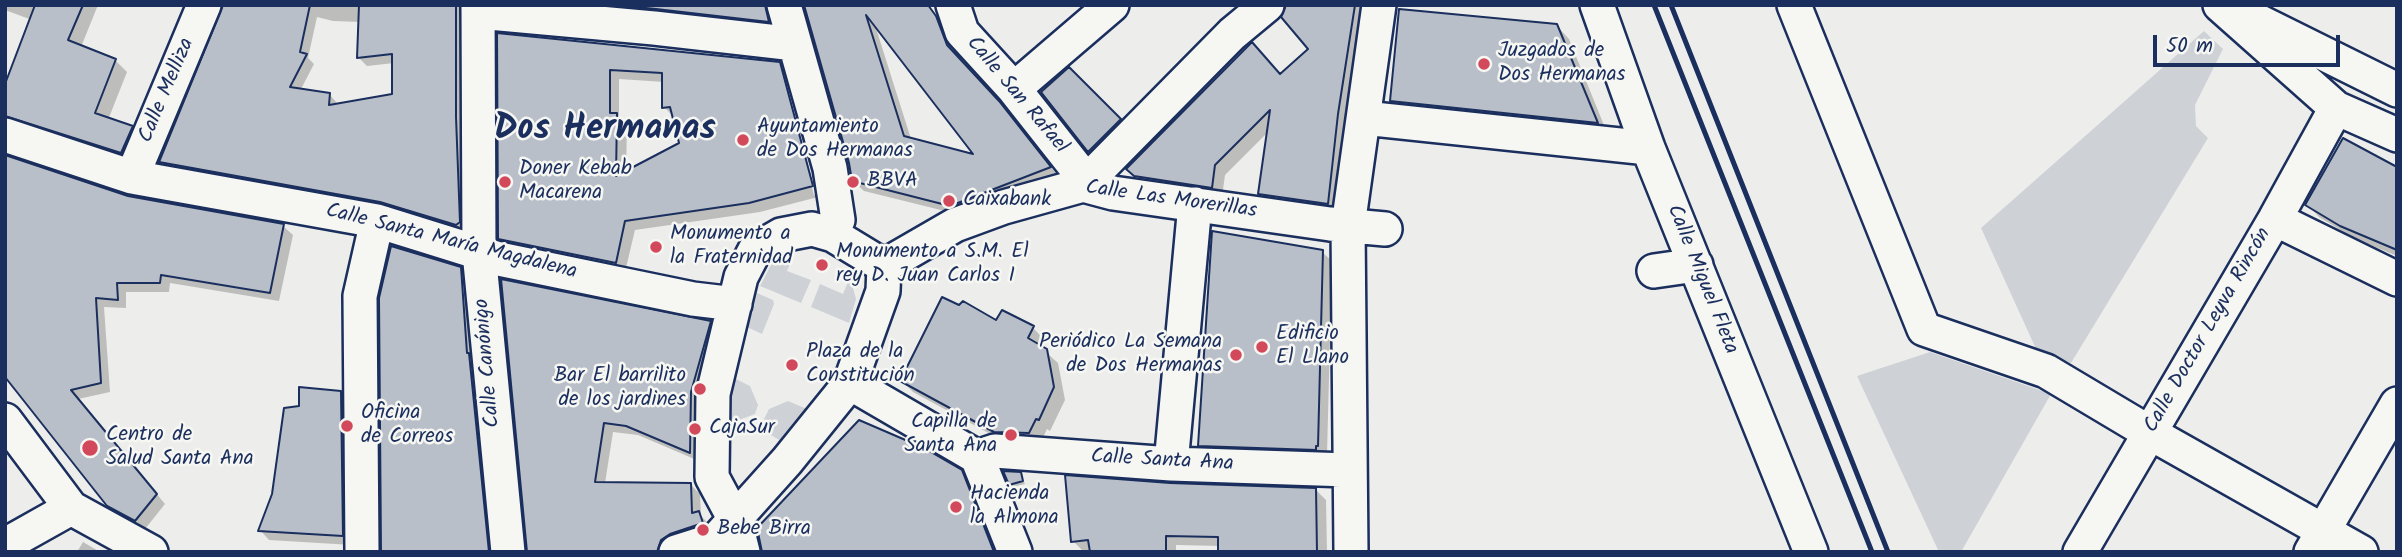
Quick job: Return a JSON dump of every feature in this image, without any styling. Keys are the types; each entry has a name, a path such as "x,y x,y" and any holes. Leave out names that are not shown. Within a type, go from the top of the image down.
{"street":[{"name":"Calle Melliza","path":"132,177 204,5"},
{"path":"783,5 830,168 838,220"},
{"name":"Calle San Rafael","path":"953,5 962,32 1014,89 1077,169 1083,185"},
{"path":"1014,89 1112,5"},
{"path":"1083,185 1232,34 1267,5"},
{"path":"1351,552 1348,470 1348,226 1379,5"},
{"name":"Calle Miguel Fleta","path":"1597,5 1648,148 1811,552"},
{"path":"1794,5 1924,329 2046,371 2150,433 2318,541 2361,552"},
{"path":"2220,5 2336,108 2397,135"},
{"path":"2226,5 2397,90"},
{"path":"478,8 795,44"},
{"name":"Calle Canónigo","path":"478,8 479,252 508,552"},
{"name":"Calle Doctor Leyva Rincón","path":"2080,552 2336,108"},
{"path":"1364,118 1648,148"},
{"name":"Calle Santa María Magdalena","path":"5,135 132,177 377,220 499,259 654,291 735,304"},
{"name":"Calle Las Morerillas","path":"884,266 955,225 1004,207 1083,185 1113,193 1385,229"},
{"path":"1171,464 1195,204"},
{"path":"2274,219 2397,279"},
{"path":"362,552 360,296 377,220"},
{"path":"676,552 717,539 735,520 787,461 850,383 883,291 884,266 833,234 812,229 781,235 755,250 741,277 712,394 712,477 735,520 744,552"},
{"path":"1654,271 1696,265"},
{"path":"850,383 977,457 1015,552"},
{"path":"2318,541 2397,404"},
{"path":"5,420 71,508 151,552"},
{"name":"Calle Santa Ana","path":"977,457 995,451 1171,464 1348,470"},
{"path":"5,545 71,508"}],"shaded area":[{"path":"2204,31 2223,49 2195,105 2196,126 2208,138 2071,363 2036,349 1981,228"},
{"path":"795,252 787,271 811,280 801,303 760,286 771,265"},
{"path":"850,277 856,299 849,323 811,307 820,284 843,294"},
{"path":"757,293 773,300 774,304 762,334 747,327"},
{"path":"1930,352 2051,394 1961,552 1939,552 1857,376"},
{"path":"732,377 750,386 758,405 755,414 736,421 727,417"},
{"path":"788,401 807,409 781,441 771,435 764,419 769,409"}],"building":[{"path":"35,5 83,5 68,40 116,59 95,113 133,126 121,153 5,116 5,84"},
{"path":"223,5 310,5 300,52 307,54 290,87 330,93 329,105 392,94 392,54 357,58 359,5 456,5 460,222 456,225 380,202 159,162"},
{"path":"616,5 765,5 769,22 656,9"},
{"path":"804,5 928,5 936,16 947,45 999,101 1051,167 950,206 852,181","holes":["866,15 973,154 904,136"]},
{"path":"1286,5 1355,5 1338,114 1328,204 1258,194 1270,110 1215,165 1212,188 1134,176 1126,169 1252,42 1280,74 1308,49 1281,17"},
{"name":"Juzgados de Dos Hermanas","path":"1399,9 1557,24 1598,123 1390,101"},
{"path":"497,33 780,62 813,186 749,203 625,221 616,263 498,239","holes":["610,70 662,73 662,108 670,107 679,143 616,176 617,113 610,113"]},
{"path":"1069,67 1121,119 1088,152 1041,92"},
{"path":"2343,138 2397,167 2397,250 2340,226 2305,205"},
{"path":"5,155 128,196 284,224 270,293 161,275 160,283 117,283 118,300 96,298 101,383 71,390 157,494 135,521 107,506 5,377"},
{"name":"Edificio El Llano","path":"1212,231 1323,250 1316,450 1198,446"},
{"path":"391,246 461,267 467,353 489,552 381,552 379,298"},
{"path":"501,279 711,321 691,392 690,453 626,426 604,423 595,482 691,483 692,513 699,511 703,523 670,534 661,540 657,552 527,552"},
{"path":"942,297 959,305 963,301 996,320 1002,310 1034,326 1028,338 1047,349 1054,387 1039,420 1036,419 1029,433 994,432 900,381"},
{"path":"299,387 341,391 343,536 258,531 272,494 284,408 299,406"},
{"path":"859,420 924,448 962,470 994,552 762,552 757,528"},
{"path":"1003,471 1021,472 1023,481 1009,485"},
{"path":"1065,475 1170,483 1316,488 1317,552 1218,552 1218,537 1166,536 1166,552 1090,552 1088,540 1071,542"}],"railway":[{"path":"1654,5 1872,552"},
{"path":"1671,5 1888,552"}],"place":[{"name":"Juzgados de Dos Hermanas","path":"1484,64"},
{"name":"Ayuntamiento de Dos Hermanas","path":"743,140"},
{"name":"Doner Kebab Macarena","path":"505,182"},
{"name":"BBVA","path":"853,182"},
{"name":"Caixabank","path":"949,201"},
{"name":"Monumento a la Fraternidad","path":"656,247"},
{"name":"Monumento a S.M. El rey D. Juan Carlos I","path":"822,265"},
{"name":"Edificio El Llano","path":"1262,347"},
{"name":"Periódico La Semana de Dos Hermanas","path":"1236,355"},
{"name":"Plaza de la Constitución","path":"792,365"},
{"name":"Bar El barrilito de los jardines","path":"700,389"},
{"name":"Oficina de Correos","path":"347,426"},
{"name":"CajaSur","path":"695,429"},
{"name":"Capilla de Santa Ana","path":"1011,435"},
{"name":"Centro de Salud Santa Ana","path":"90,448"},
{"name":"Hacienda la Almona","path":"956,507"},
{"name":"Bebe Birra","path":"703,530"}],"district":[{"name":"Dos Hermanas","path":"605,132"}]}
